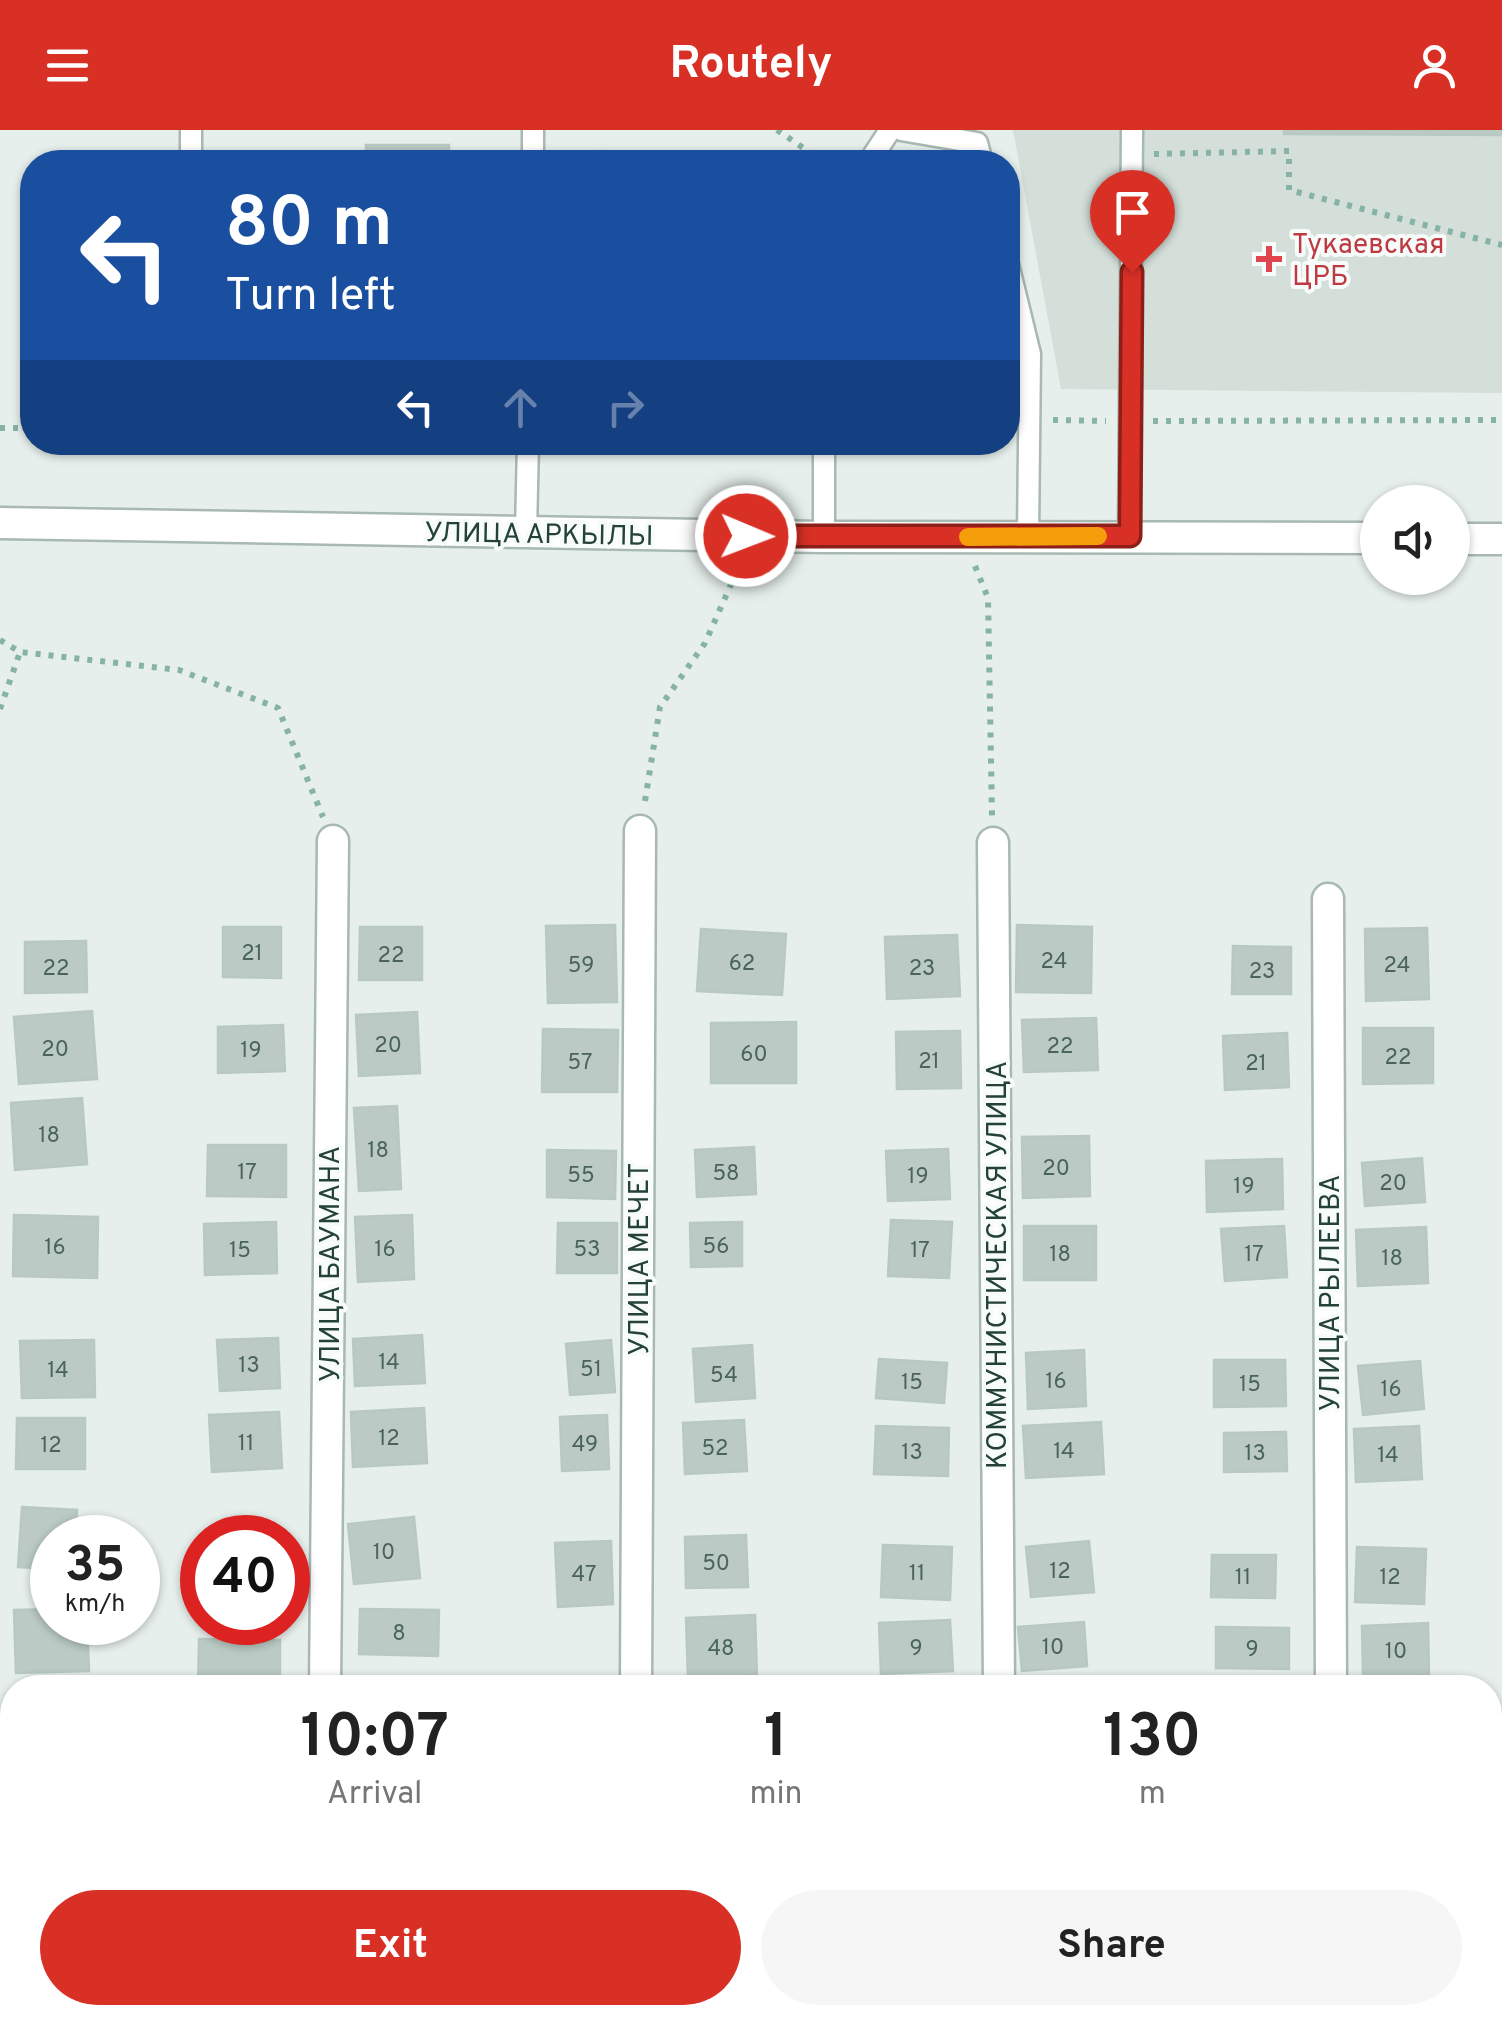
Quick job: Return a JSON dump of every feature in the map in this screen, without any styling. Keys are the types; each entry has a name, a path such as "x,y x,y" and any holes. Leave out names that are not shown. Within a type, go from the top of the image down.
{"street":[{"name":"УЛИЦА АРКЫЛЫ","path":"0,523 824,537 1360,538"},
{"path":"1470,539 1502,540"},
{"name":"УЛИЦА МЕЧЕТ","path":"636,1675 640,831"},
{"name":"УЛИЦА БАУМАНА","path":"326,1675 333,841"},
{"name":"КОММУНИСТИЧЕСКАЯ УЛИЦА","path":"993,843 999,1675"},
{"name":"УЛИЦА РЫЛЕЕВА","path":"1328,899 1330,1675"}],"lane":[{"path":"900,130 977,143 979,150"},
{"path":"1130,536 1132,130"},
{"path":"1020,313 1030,354 1028,536"},
{"path":"526,532 528,455"},
{"path":"824,455 824,537"}],"path":[{"path":"777,130 806,150"},
{"path":"1132,154 1289,151 1289,190 1502,245"},
{"path":"1029,420 1502,420"},
{"path":"640,831 660,707 706,643 738,575 746,536"},
{"path":"963,537 988,598 993,843"},
{"path":"0,640 20,652 179,670 278,708 333,841"},
{"path":"0,710 20,652"}],"shaded area":[{"name":"Тукаевская ЦРБ","path":"1013,130 1502,130 1502,393 1061,389 1020,168 1020,150 1017,150"}],"building":[{"path":"1284,130 1502,130 1502,135 1284,134"},
{"path":"366,145 449,145 449,150 366,150"},
{"path":"615,925 617,1002 548,1003 546,926"},
{"path":"1017,925 1092,927 1091,993 1016,992"},
{"path":"223,927 281,927 281,978 223,977"},
{"path":"360,927 422,927 422,980 359,980"},
{"path":"1427,928 1429,999 1366,1001 1365,929"},
{"path":"701,929 786,934 782,995 697,991"},
{"path":"957,935 960,996 887,999 885,937"},
{"path":"86,941 87,992 25,993 25,942"},
{"path":"1233,946 1291,947 1291,994 1232,994"},
{"path":"92,1011 97,1079 19,1084 14,1017"},
{"path":"417,1012 420,1073 359,1076 356,1015"},
{"path":"1096,1018 1098,1070 1024,1072 1022,1020"},
{"path":"796,1022 796,1083 711,1083 711,1023"},
{"path":"283,1025 285,1071 218,1073 218,1027"},
{"path":"1363,1028 1433,1028 1433,1083 1363,1084"},
{"path":"543,1029 618,1030 617,1092 542,1092"},
{"path":"960,1031 961,1088 897,1089 896,1032"},
{"path":"1287,1033 1289,1087 1225,1090 1223,1036"},
{"path":"82,1098 87,1164 15,1170 11,1103"},
{"path":"397,1106 401,1189 359,1191 354,1108"},
{"path":"1089,1136 1090,1196 1023,1198 1022,1137"},
{"path":"208,1145 286,1145 286,1197 207,1196"},
{"path":"754,1147 756,1194 697,1197 695,1150"},
{"path":"948,1149 950,1199 888,1201 886,1151"},
{"path":"547,1150 616,1151 615,1199 547,1197"},
{"path":"1422,1158 1425,1202 1365,1206 1362,1163"},
{"path":"1282,1159 1283,1209 1207,1212 1206,1161"},
{"path":"14,1215 98,1217 97,1278 13,1276"},
{"path":"412,1215 414,1279 358,1282 355,1217"},
{"path":"891,1220 952,1222 949,1278 888,1276"},
{"path":"276,1222 277,1273 205,1275 204,1224"},
{"path":"742,1222 742,1266 691,1267 690,1223"},
{"path":"558,1223 617,1223 617,1273 557,1273"},
{"path":"1024,1226 1096,1226 1096,1280 1024,1280"},
{"path":"1284,1226 1287,1277 1225,1281 1221,1229"},
{"path":"1426,1227 1428,1283 1358,1286 1356,1230"},
{"path":"422,1335 425,1383 355,1386 353,1339"},
{"path":"278,1338 280,1388 220,1391 217,1340"},
{"path":"94,1340 95,1397 22,1398 20,1341"},
{"path":"611,1340 615,1392 570,1395 566,1344"},
{"path":"752,1345 755,1398 696,1402 693,1349"},
{"path":"1084,1350 1086,1406 1028,1409 1026,1353"},
{"path":"879,1359 947,1363 944,1403 876,1398"},
{"path":"1214,1360 1285,1360 1286,1406 1214,1407"},
{"path":"1420,1361 1424,1409 1363,1415 1358,1366"},
{"path":"424,1408 427,1463 353,1467 351,1412"},
{"path":"279,1412 282,1468 212,1472 209,1415"},
{"path":"607,1415 609,1469 562,1471 560,1417"},
{"path":"17,1418 85,1418 85,1469 16,1469"},
{"path":"744,1420 747,1471 685,1474 683,1423"},
{"path":"1101,1422 1104,1474 1026,1478 1023,1426"},
{"path":"876,1426 949,1428 948,1476 874,1474"},
{"path":"1419,1426 1422,1479 1356,1482 1354,1429"},
{"path":"1286,1432 1287,1471 1224,1472 1224,1433"},
{"path":"22,1507 77,1510 77,1515 30,1515 30,1568 18,1567"},
{"path":"414,1517 420,1578 354,1584 348,1524"},
{"path":"746,1535 748,1587 686,1588 685,1537"},
{"path":"611,1541 613,1604 558,1607 555,1543"},
{"path":"1089,1541 1094,1592 1031,1597 1026,1547"},
{"path":"883,1545 952,1547 950,1600 881,1597"},
{"path":"1357,1547 1426,1549 1424,1604 1355,1602"},
{"path":"1212,1555 1276,1555 1275,1598 1211,1597"},
{"path":"360,1609 439,1610 438,1656 359,1654"},
{"path":"14,1610 30,1610 30,1645 88,1645 89,1671 16,1673"},
{"path":"755,1615 757,1675 688,1675 686,1618"},
{"path":"950,1620 953,1671 881,1674 879,1623"},
{"path":"1084,1622 1087,1666 1022,1671 1018,1627"},
{"path":"1428,1623 1429,1675 1363,1675 1362,1626"},
{"path":"1216,1627 1289,1628 1289,1669 1216,1668"},
{"path":"199,1645 280,1645 280,1675 198,1675"}],"slow traffic":[{"path":"968,537 1098,536"}],"place":[{"name":"Тукаевская ЦРБ","path":"1269,259"}],"route":[{"path":"746,536 1130,536 1132,272"}]}
